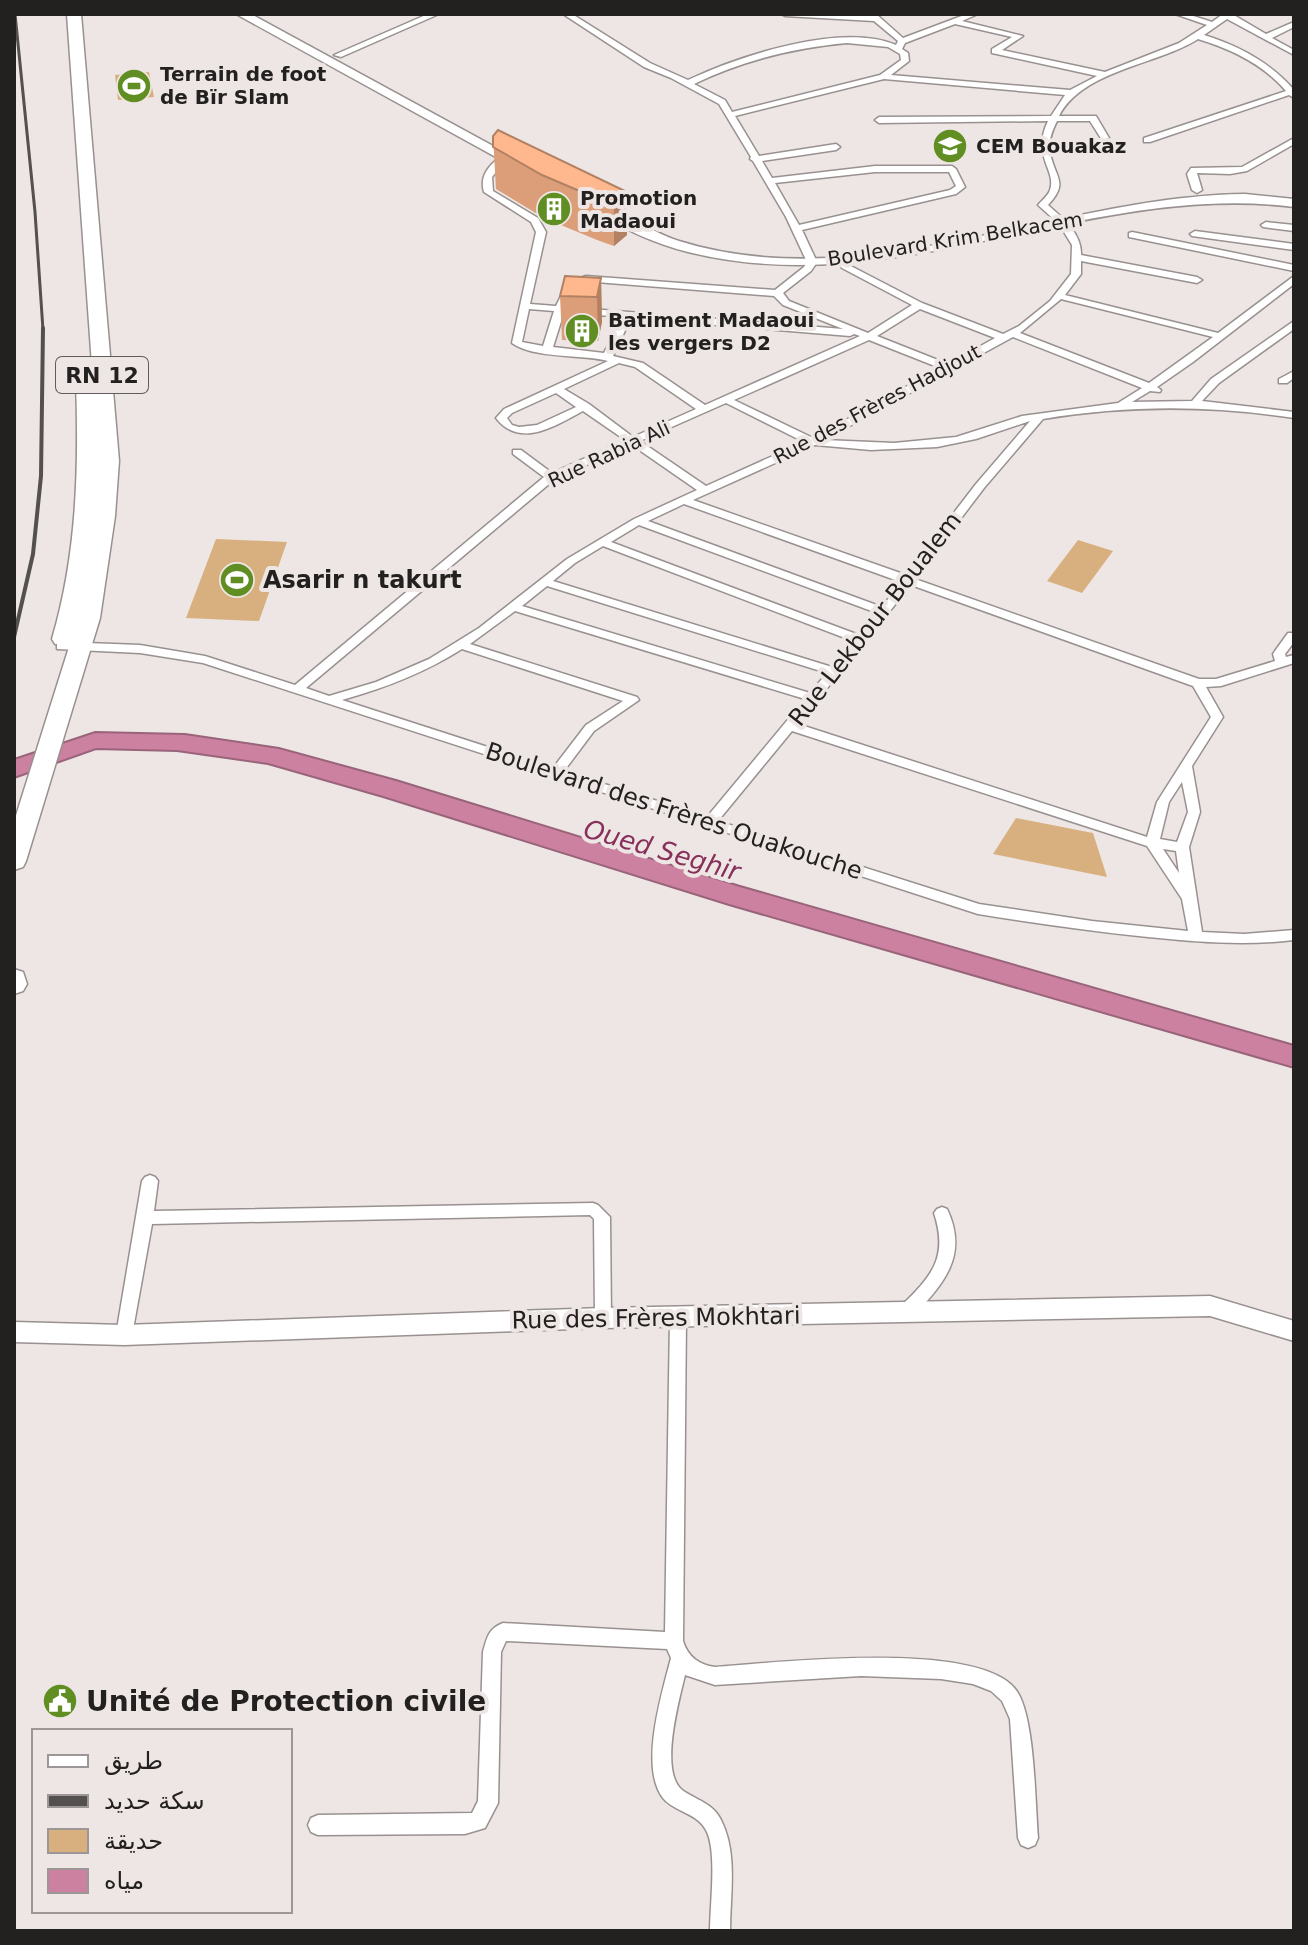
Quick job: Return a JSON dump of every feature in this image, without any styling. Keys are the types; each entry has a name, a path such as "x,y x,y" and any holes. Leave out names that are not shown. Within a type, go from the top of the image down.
{"highway":[{"name":"RN 12","path":"60,14 87,415 85,518 70,618 71,646"},
{"name":"RN 12","path":"14,861 25,790 47,731 100,558 109,461 74,14"}],"main road":[{"path":"242,14 505,157 534,166 261,14"},
{"name":"Boulevard Krim Belkacem","path":"593,196 646,232 701,252 753,260 880,255 1155,195 1197,190 1294,196"},
{"name":"Boulevard Krim Belkacem","path":"1058,218 1213,198 1294,203"}],"street":[{"path":"338,55 435,14"},
{"path":"567,14 647,65 689,83 722,102 797,228 810,258 808,269 777,293 577,279"},
{"path":"785,14 875,17 900,44 905,61 883,77"},
{"path":"689,83 735,62 822,42 900,44 974,14"},
{"path":"1185,15 1214,25"},
{"path":"1197,280 1112,261 1077,257 1077,245 1058,218 1043,205 1055,194 1058,186 1045,143 1054,120 1062,102 1071,93 1198,36 1227,15 1294,53"},
{"path":"956,22 1019,36 995,51 1106,75"},
{"path":"1267,37 1294,24"},
{"path":"1147,140 1292,93 1282,78 1240,50 1198,36"},
{"path":"729,115 883,77 1071,93"},
{"path":"879,120 1093,118 1105,138"},
{"path":"1197,190 1191,174 1194,170 1249,168 1294,141"},
{"path":"754,159 836,147"},
{"path":"505,157 487,176 489,192 535,220 541,232 517,343 524,347 614,358 652,372 705,410"},
{"path":"768,181 875,169 952,169 961,187 953,192 797,228"},
{"path":"1266,225 1294,228"},
{"path":"1195,234 1294,247"},
{"path":"1132,235 1294,268"},
{"name":"Rue des Frères Hadjout","path":"329,700 380,685 433,662 602,542 638,521 703,489 813,442 1022,328 1059,296 1076,274 1077,257"},
{"path":"845,266 919,305 1190,402"},
{"path":"1118,405 1151,388 1294,279"},
{"path":"777,293 786,303 948,368"},
{"path":"547,349 564,294"},
{"path":"1059,296 1220,336"},
{"name":"Rue Rabia Ali","path":"296,690 551,477 868,335 919,305"},
{"path":"524,306 868,335"},
{"path":"585,406 529,431 515,431 501,418 508,411 614,358 627,316"},
{"path":"1190,402 1294,324"},
{"path":"1294,374 1283,381 1294,385"},
{"path":"557,389 703,489"},
{"path":"727,400 813,442 878,445 969,438 1040,416 1118,405 1233,404 1294,415"},
{"name":"Rue Lekbour Boualem","path":"710,822 884,612 980,486 1040,416"},
{"path":"517,452 551,477"},
{"path":"682,500 1198,683 1217,683 1288,661"},
{"path":"638,521 884,612"},
{"path":"602,542 861,640"},
{"path":"545,582 835,672"},
{"path":"513,607 814,698"},
{"path":"1288,661 1279,654 1292,636"},
{"path":"460,645 633,700 590,728 556,773"},
{"name":"Boulevard des Frères Ouakouche","path":"71,646 140,649 205,660 978,909 1089,926 1196,937 1274,938 1294,935"},
{"path":"1189,898 1152,843 1163,802 1217,717 1198,683"},
{"path":"790,726 1152,843 1178,842"},
{"path":"1186,766 1194,812 1178,842 1196,937"},
{"path":"124,1335 150,1181"},
{"path":"145,1218 593,1209 602,1217 603,1318"},
{"path":"906,1312 936,1281 947,1262 947,1225 942,1213"},
{"name":"Rue des Frères Mokhtari","path":"14,1332 124,1335 603,1318 1210,1306 1294,1331"},
{"path":"678,1317 677,1650 665,1724 663,1777 667,1789 710,1816 718,1835 720,1931"},
{"path":"318,1825 465,1824 478,1821 488,1803 492,1652 496,1637 503,1632 677,1650 695,1672 715,1676 909,1668 960,1673 998,1685 1016,1706 1019,1719 1028,1838"}],"green space":[{"name":"Terrain de foot de Bïr Slam","path":"149,72 154,97 118,100 115,75"},
{"name":"Asarir n takurt","path":"216,539 287,542 259,621 186,618"},
{"path":"1078,540 1113,551 1082,593 1047,581"},
{"path":"1016,818 1093,833 1107,877 993,854"}],"water":[{"path":"95,732 185,734 279,748 396,780 740,886 1294,1045 1294,1068 729,905 268,764 177,751 96,749 14,778 14,759"}],"building":[{"path":"498,130 627,192 614,203 542,175 493,147 493,136"},
{"path":"565,276 601,278 597,297 560,296"}],"railway":[{"path":"15,14 35,212 43,330"},
{"path":"14,637 33,554 41,476 43,330"}],"place":[{"name":"Terrain de foot de Bïr Slam","path":"134,86"},
{"name":"CEM Bouakaz","path":"950,146"},
{"name":"Promotion Madaoui","path":"554,209"},
{"name":"Batiment Madaoui les vergers D2","path":"582,331"},
{"name":"Asarir n takurt","path":"237,580"},
{"name":"Unité de Protection civile","path":"60,1701"}],"water label":[{"name":"Oued Seghir","path":"662,850"}]}
